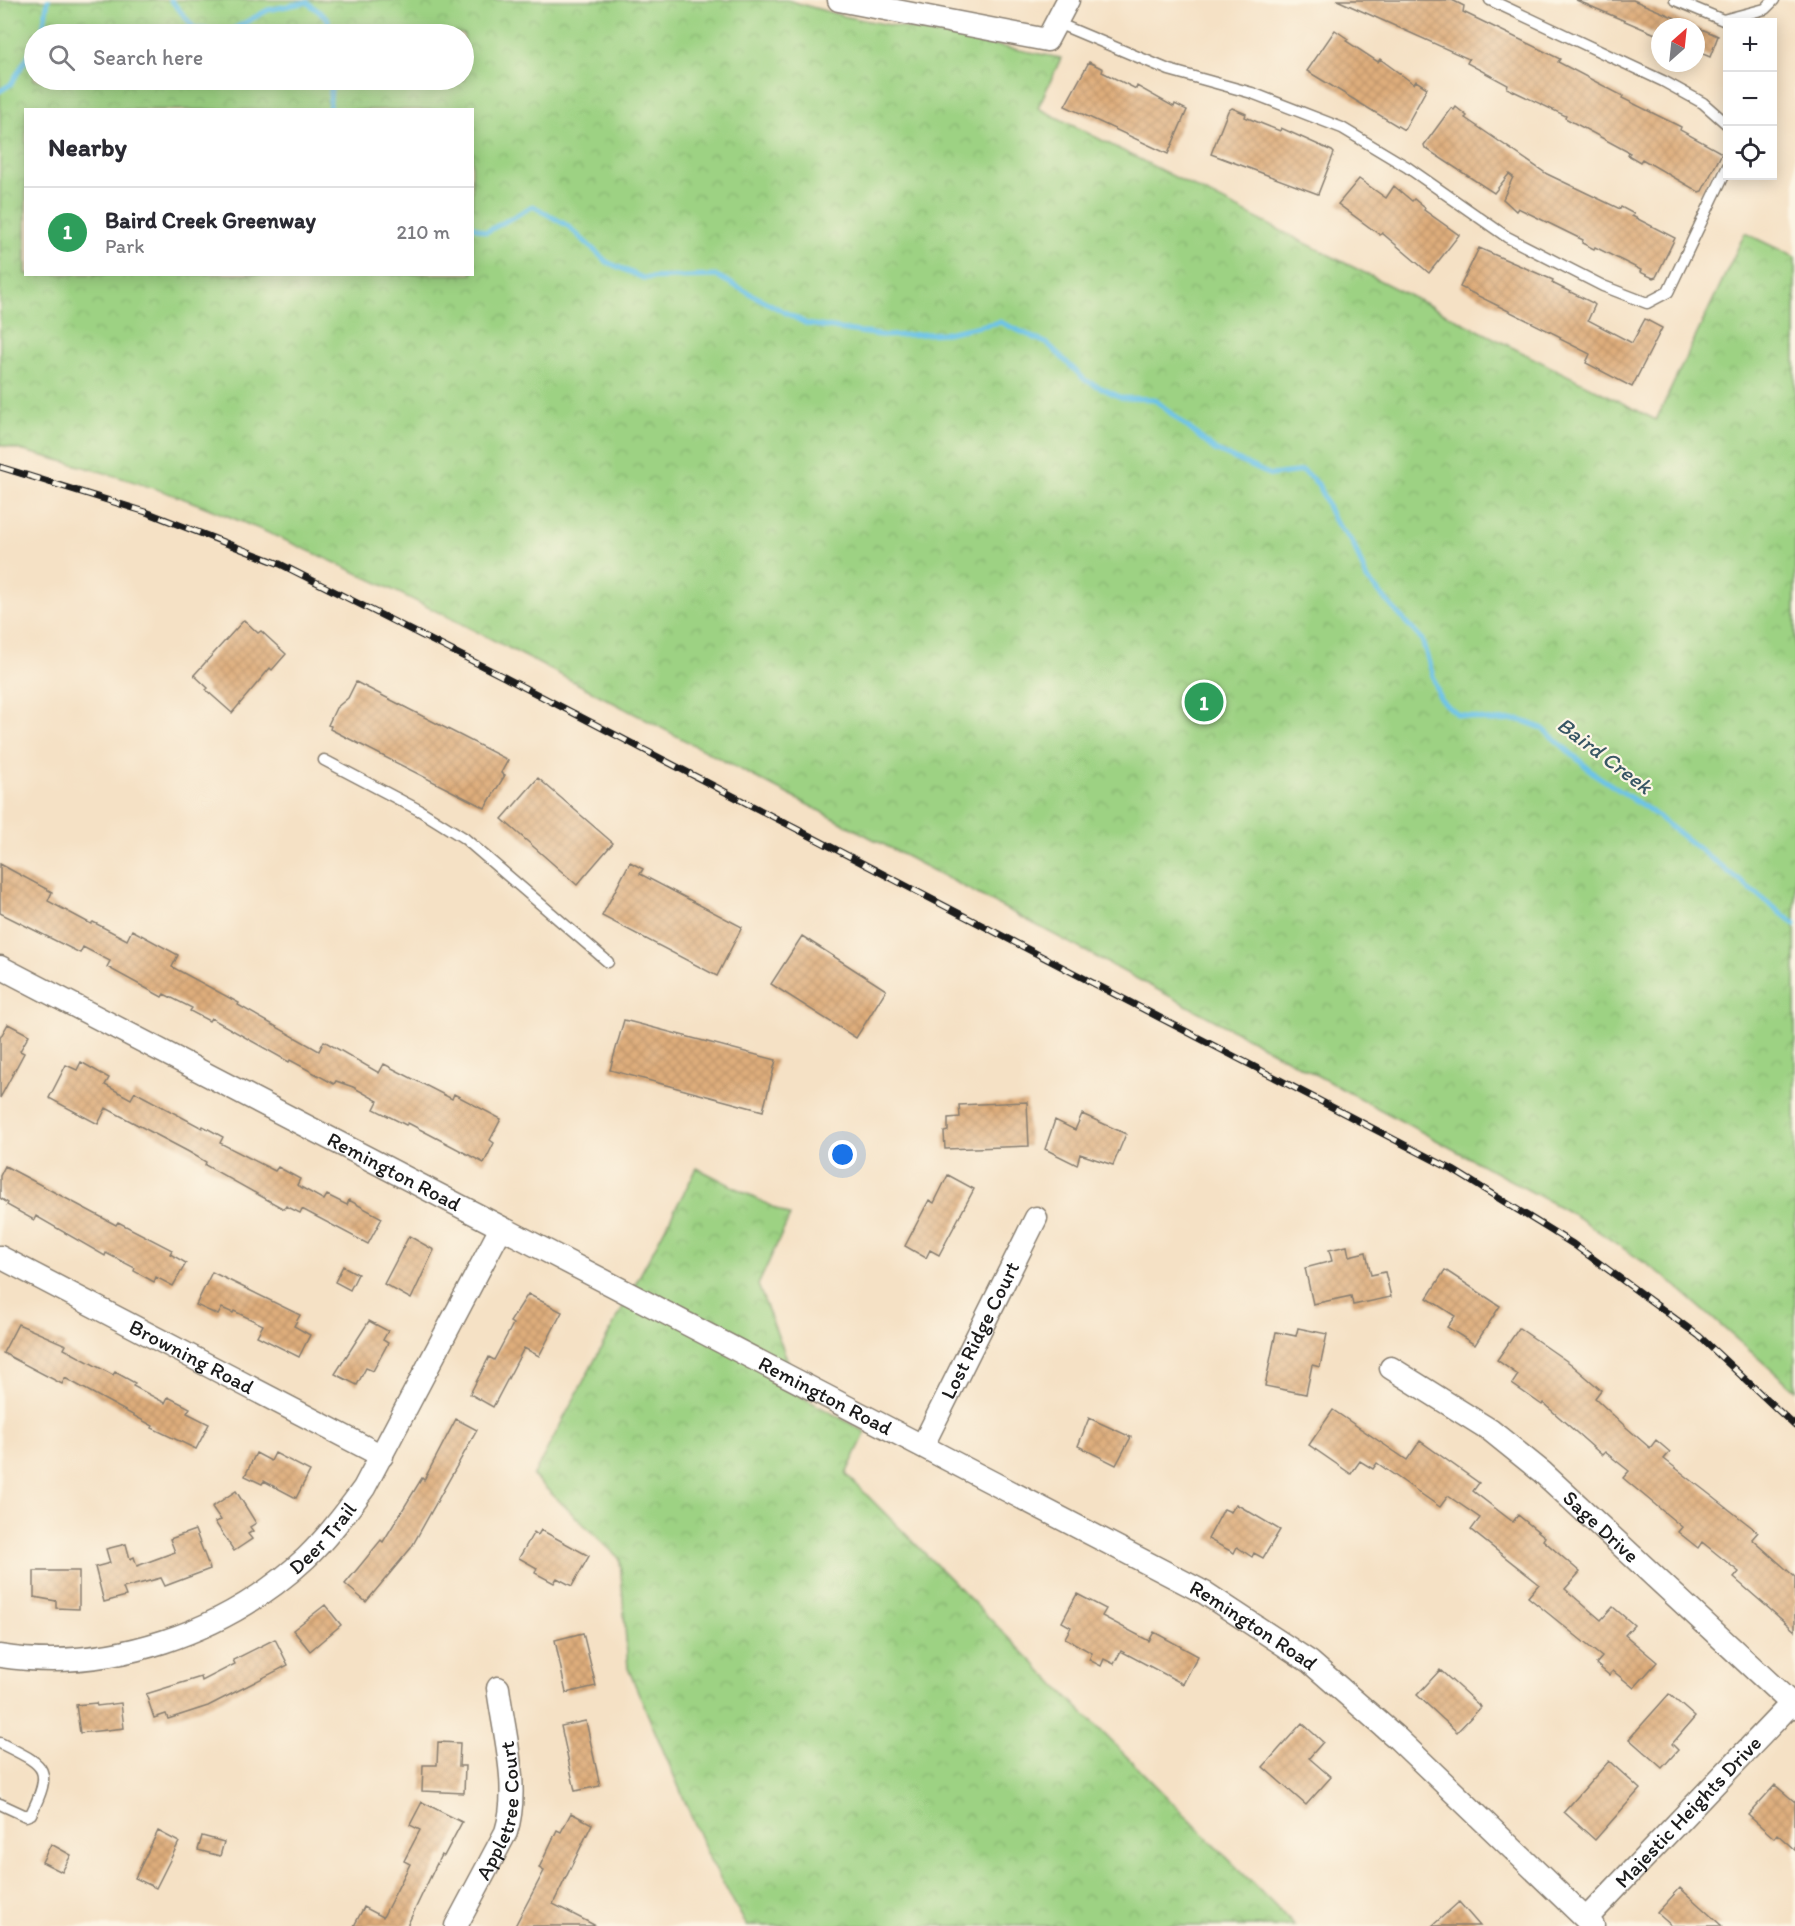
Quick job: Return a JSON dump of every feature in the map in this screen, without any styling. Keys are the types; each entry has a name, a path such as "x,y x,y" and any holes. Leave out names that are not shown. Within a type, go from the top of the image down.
{"street":[{"path":"839,0 1052,31 1068,0"},
{"name":"Remington Road","path":"0,967 1205,1593 1310,1662 1397,1738 1589,1923"},
{"name":"Lost Ridge Court","path":"923,1445 1036,1218"},
{"name":"Deer Trail","path":"0,1656 51,1660 90,1658 135,1650 209,1624 271,1587 306,1558 337,1525 364,1488 501,1228"},
{"name":"Browning Road","path":"0,1258 382,1456"},
{"name":"Sage Drive","path":"1391,1368 1490,1430 1542,1472 1793,1705"},
{"name":"Appletree Court","path":"456,1926 506,1832 511,1818 513,1797 498,1688"},
{"name":"Majestic Heights Drive","path":"1589,1923 1793,1705"}],"lane":[{"path":"1490,0 1663,81 1703,103 1723,121"},
{"path":"1675,0 1723,20 1765,9 1774,0"},
{"path":"1052,31 1168,70 1252,93 1342,128 1407,167 1508,237 1603,286 1647,303 1668,292 1723,176"},
{"path":"324,760 419,810 464,838 608,962"},
{"path":"0,1743 33,1761 44,1774 45,1781 31,1814 27,1816 0,1804"}],"green space":[{"path":"0,0 787,0 843,16 1061,58 1038,108 1656,420 1745,233 1795,257 1795,1390 1664,1276 1574,1215 1257,1043 532,660 402,594 203,506 153,488 0,445"},
{"path":"697,1168 790,1216 758,1285 802,1397 866,1432 846,1474 1295,1926 747,1926 710,1860 628,1668 620,1559 533,1476"}],"building":[{"path":"1337,0 1452,0 1464,6 1463,12 1560,59 1558,62 1623,96 1622,98 1681,127 1680,130 1722,153 1702,191 1699,192 1642,159 1640,162 1628,155 1630,153 1565,118 1566,116 1507,88 1508,85 1467,63 1469,59"},
{"path":"1576,0 1633,0 1676,18 1651,18 1651,32"},
{"path":"1335,30 1348,39 1346,41 1378,62 1380,59 1414,84 1416,81 1427,88 1404,130 1307,71"},
{"path":"1705,30 1718,36 1710,57 1705,55"},
{"path":"1089,62 1103,69 1102,72 1136,89 1137,86 1174,107 1175,104 1187,110 1168,154 1065,106"},
{"path":"1456,107 1467,116 1465,118 1547,174 1620,209 1621,207 1634,214 1632,216 1675,238 1656,277 1653,278 1595,247 1594,249 1582,243 1583,240 1518,208 1516,211 1503,199 1513,177 1509,174 1494,193 1425,148 1424,145 1451,108 1454,110"},
{"path":"1232,108 1246,114 1245,117 1280,131 1281,128 1334,153 1318,194 1211,154 1228,111"},
{"path":"1359,179 1386,198 1394,186 1459,235 1429,273 1382,233 1380,235 1338,204"},
{"path":"1479,248 1553,280 1552,283 1593,303 1595,305 1588,320 1632,343 1645,319 1662,328 1632,387 1586,363 1590,354 1560,339 1561,337 1460,287"},
{"path":"244,620 258,633 261,631 286,654 272,670 270,668 232,713 206,690 208,688 194,675"},
{"path":"356,682 508,760 501,773 505,775 485,808 330,729 331,726 328,725 336,708 348,698"},
{"path":"538,778 613,843 577,885 502,819"},
{"path":"630,862 643,869 640,874 742,927 717,976 602,916"},
{"path":"0,864 52,892 48,901 91,924 93,922 127,940 132,930 178,955 172,967 239,1003 238,1005 319,1051 324,1041 379,1073 384,1064 452,1099 454,1094 501,1119 490,1140 494,1143 484,1163 408,1123 406,1125 374,1109 378,1101 353,1087 336,1081 334,1084 290,1060 289,1062 211,1018 209,1021 190,1011 192,1008 164,994 162,997 107,967 110,961 83,947 80,953 0,913"},
{"path":"802,936 886,990 856,1038 771,984"},
{"path":"624,1020 776,1060 763,1111 610,1070"},
{"path":"8,1024 29,1035 20,1051 24,1053 0,1098 0,1038"},
{"path":"81,1062 109,1078 105,1085 131,1099 135,1092 202,1128 203,1126 223,1137 220,1143 275,1171 278,1167 300,1179 297,1185 324,1200 327,1195 347,1205 349,1200 382,1218 368,1244 302,1209 300,1213 286,1206 284,1209 205,1165 206,1162 189,1152 106,1108 98,1124 49,1098 66,1065 77,1070"},
{"path":"1027,1102 1029,1146 945,1149 944,1132 948,1131 948,1118 960,1117 959,1105"},
{"path":"1082,1114 1126,1134 1113,1165 1080,1154 1077,1165 1045,1149 1055,1120 1075,1130"},
{"path":"5,1166 116,1225 118,1222 172,1250 170,1254 186,1263 173,1286 156,1277 154,1282 134,1271 135,1268 106,1253 105,1256 36,1216 34,1220 7,1205 8,1203 0,1198 0,1176"},
{"path":"948,1175 974,1189 939,1255 930,1250 926,1258 905,1246 929,1200 934,1203"},
{"path":"409,1236 434,1250 411,1299 384,1284"},
{"path":"1347,1246 1349,1256 1366,1252 1371,1275 1385,1272 1391,1297 1353,1305 1351,1296 1313,1304 1305,1268 1332,1261 1329,1250"},
{"path":"343,1266 358,1274 350,1290 335,1282"},
{"path":"1445,1270 1500,1306 1475,1345 1447,1327 1455,1316 1427,1298"},
{"path":"212,1272 300,1315 294,1326 310,1335 299,1357 257,1336 263,1325 234,1311 233,1313 222,1308 218,1315 196,1305"},
{"path":"528,1294 562,1312 539,1356 524,1348 493,1407 470,1394 489,1357 494,1360 513,1324 510,1322"},
{"path":"369,1321 388,1331 383,1340 388,1343 373,1371 366,1368 357,1385 335,1374"},
{"path":"18,1324 66,1345 64,1349 113,1375 115,1372 135,1383 133,1386 165,1403 168,1397 190,1408 187,1413 209,1424 196,1449 152,1428 153,1426 65,1378 62,1384 3,1353"},
{"path":"1298,1328 1327,1334 1320,1367 1312,1365 1306,1394 1265,1386 1276,1332 1296,1336"},
{"path":"1519,1328 1571,1364 1601,1390 1595,1398 1627,1428 1650,1448 1656,1440 1670,1452 1664,1459 1758,1532 1752,1539 1795,1577 1795,1631 1734,1578 1739,1572 1702,1542 1698,1548 1678,1532 1682,1527 1623,1478 1629,1471 1605,1452 1602,1455 1543,1403 1542,1405 1512,1384 1518,1375 1497,1360"},
{"path":"1333,1410 1407,1460 1420,1441 1479,1483 1473,1491 1513,1522 1518,1515 1545,1537 1543,1540 1580,1572 1565,1589 1601,1620 1613,1607 1634,1625 1625,1635 1657,1662 1634,1688 1613,1671 1609,1675 1596,1664 1602,1657 1528,1597 1539,1584 1471,1530 1480,1518 1448,1496 1440,1507 1377,1463 1373,1469 1360,1461 1351,1474 1309,1445"},
{"path":"1089,1418 1131,1437 1116,1465 1078,1446"},
{"path":"456,1419 477,1430 411,1548 366,1602 345,1584 381,1540 383,1542 422,1478 424,1480"},
{"path":"256,1453 271,1461 275,1453 310,1471 296,1498 264,1481 262,1484 245,1476"},
{"path":"236,1491 256,1523 250,1527 253,1531 248,1534 252,1539 234,1551 215,1522 221,1520 212,1507"},
{"path":"1236,1504 1280,1530 1263,1558 1254,1553 1252,1557 1237,1547 1234,1553 1208,1539 1224,1509 1231,1512"},
{"path":"195,1530 210,1569 165,1586 161,1578 123,1588 126,1596 104,1602 95,1567 110,1563 106,1549 126,1544 130,1559 134,1557 137,1566 175,1552 170,1539"},
{"path":"541,1530 589,1556 572,1586 557,1578 554,1583 535,1573 537,1568 519,1558 534,1532 538,1535"},
{"path":"34,1571 79,1571 79,1609 56,1608 56,1601 34,1597"},
{"path":"1077,1594 1106,1609 1102,1616 1149,1641 1154,1632 1198,1656 1183,1684 1121,1651 1114,1664 1104,1659 1101,1666 1089,1660 1092,1653 1065,1638 1071,1627 1062,1622"},
{"path":"325,1605 341,1625 310,1651 293,1630"},
{"path":"583,1633 596,1686 566,1693 555,1640"},
{"path":"275,1639 288,1665 208,1706 168,1719 166,1714 154,1718 146,1694 201,1677 202,1681 235,1664 233,1660"},
{"path":"1440,1670 1481,1707 1457,1732 1417,1695"},
{"path":"1669,1694 1695,1717 1672,1744 1678,1750 1662,1768 1629,1739"},
{"path":"96,1703 97,1706 121,1703 124,1728 80,1733 76,1705"},
{"path":"586,1721 600,1786 575,1791 561,1726"},
{"path":"1302,1723 1323,1742 1309,1758 1331,1777 1306,1805 1263,1767"},
{"path":"438,1742 460,1743 459,1766 465,1766 464,1793 422,1791 423,1765 437,1765"},
{"path":"1609,1761 1640,1789 1595,1840 1564,1812"},
{"path":"1775,1785 1795,1802 1795,1850 1777,1834 1774,1838 1748,1815"},
{"path":"422,1802 462,1822 444,1856 441,1855 407,1926 354,1926 364,1907 383,1917 410,1864 404,1861 420,1830 410,1825"},
{"path":"571,1813 592,1824 553,1904 596,1926 515,1926 544,1871 539,1868 557,1830 561,1832"},
{"path":"158,1831 179,1842 156,1888 135,1878"},
{"path":"202,1836 224,1842 220,1856 198,1850"},
{"path":"51,1844 71,1855 62,1872 42,1862"},
{"path":"1680,1888 1722,1926 1672,1926 1657,1913"},
{"path":"1459,1902 1480,1926 1432,1926"}],"waterway":[{"name":"Baird Creek","path":"44,24 48,0"},
{"name":"Baird Creek","path":"171,0 191,24"},
{"name":"Baird Creek","path":"243,24 268,10 307,2 328,19 329,24"},
{"name":"Baird Creek","path":"0,91 11,84 24,63"},
{"name":"Baird Creek","path":"329,108 331,90"},
{"name":"Baird Creek","path":"474,227 486,232 533,206 568,226 607,262 643,278 717,276 807,324 886,336 946,333 1000,322 1048,344 1085,380 1122,398 1154,399 1215,450 1271,475 1303,471 1318,484 1333,519 1353,543 1367,579 1422,640 1440,699 1457,714 1490,721 1520,720 1542,728 1596,775 1648,809 1795,924"}],"railway":[{"path":"0,467 146,512 280,564 504,677 1453,1170 1573,1244 1699,1336 1795,1426"}],"place":[{"name":"Baird Creek Greenway","path":"1204,702"}]}
